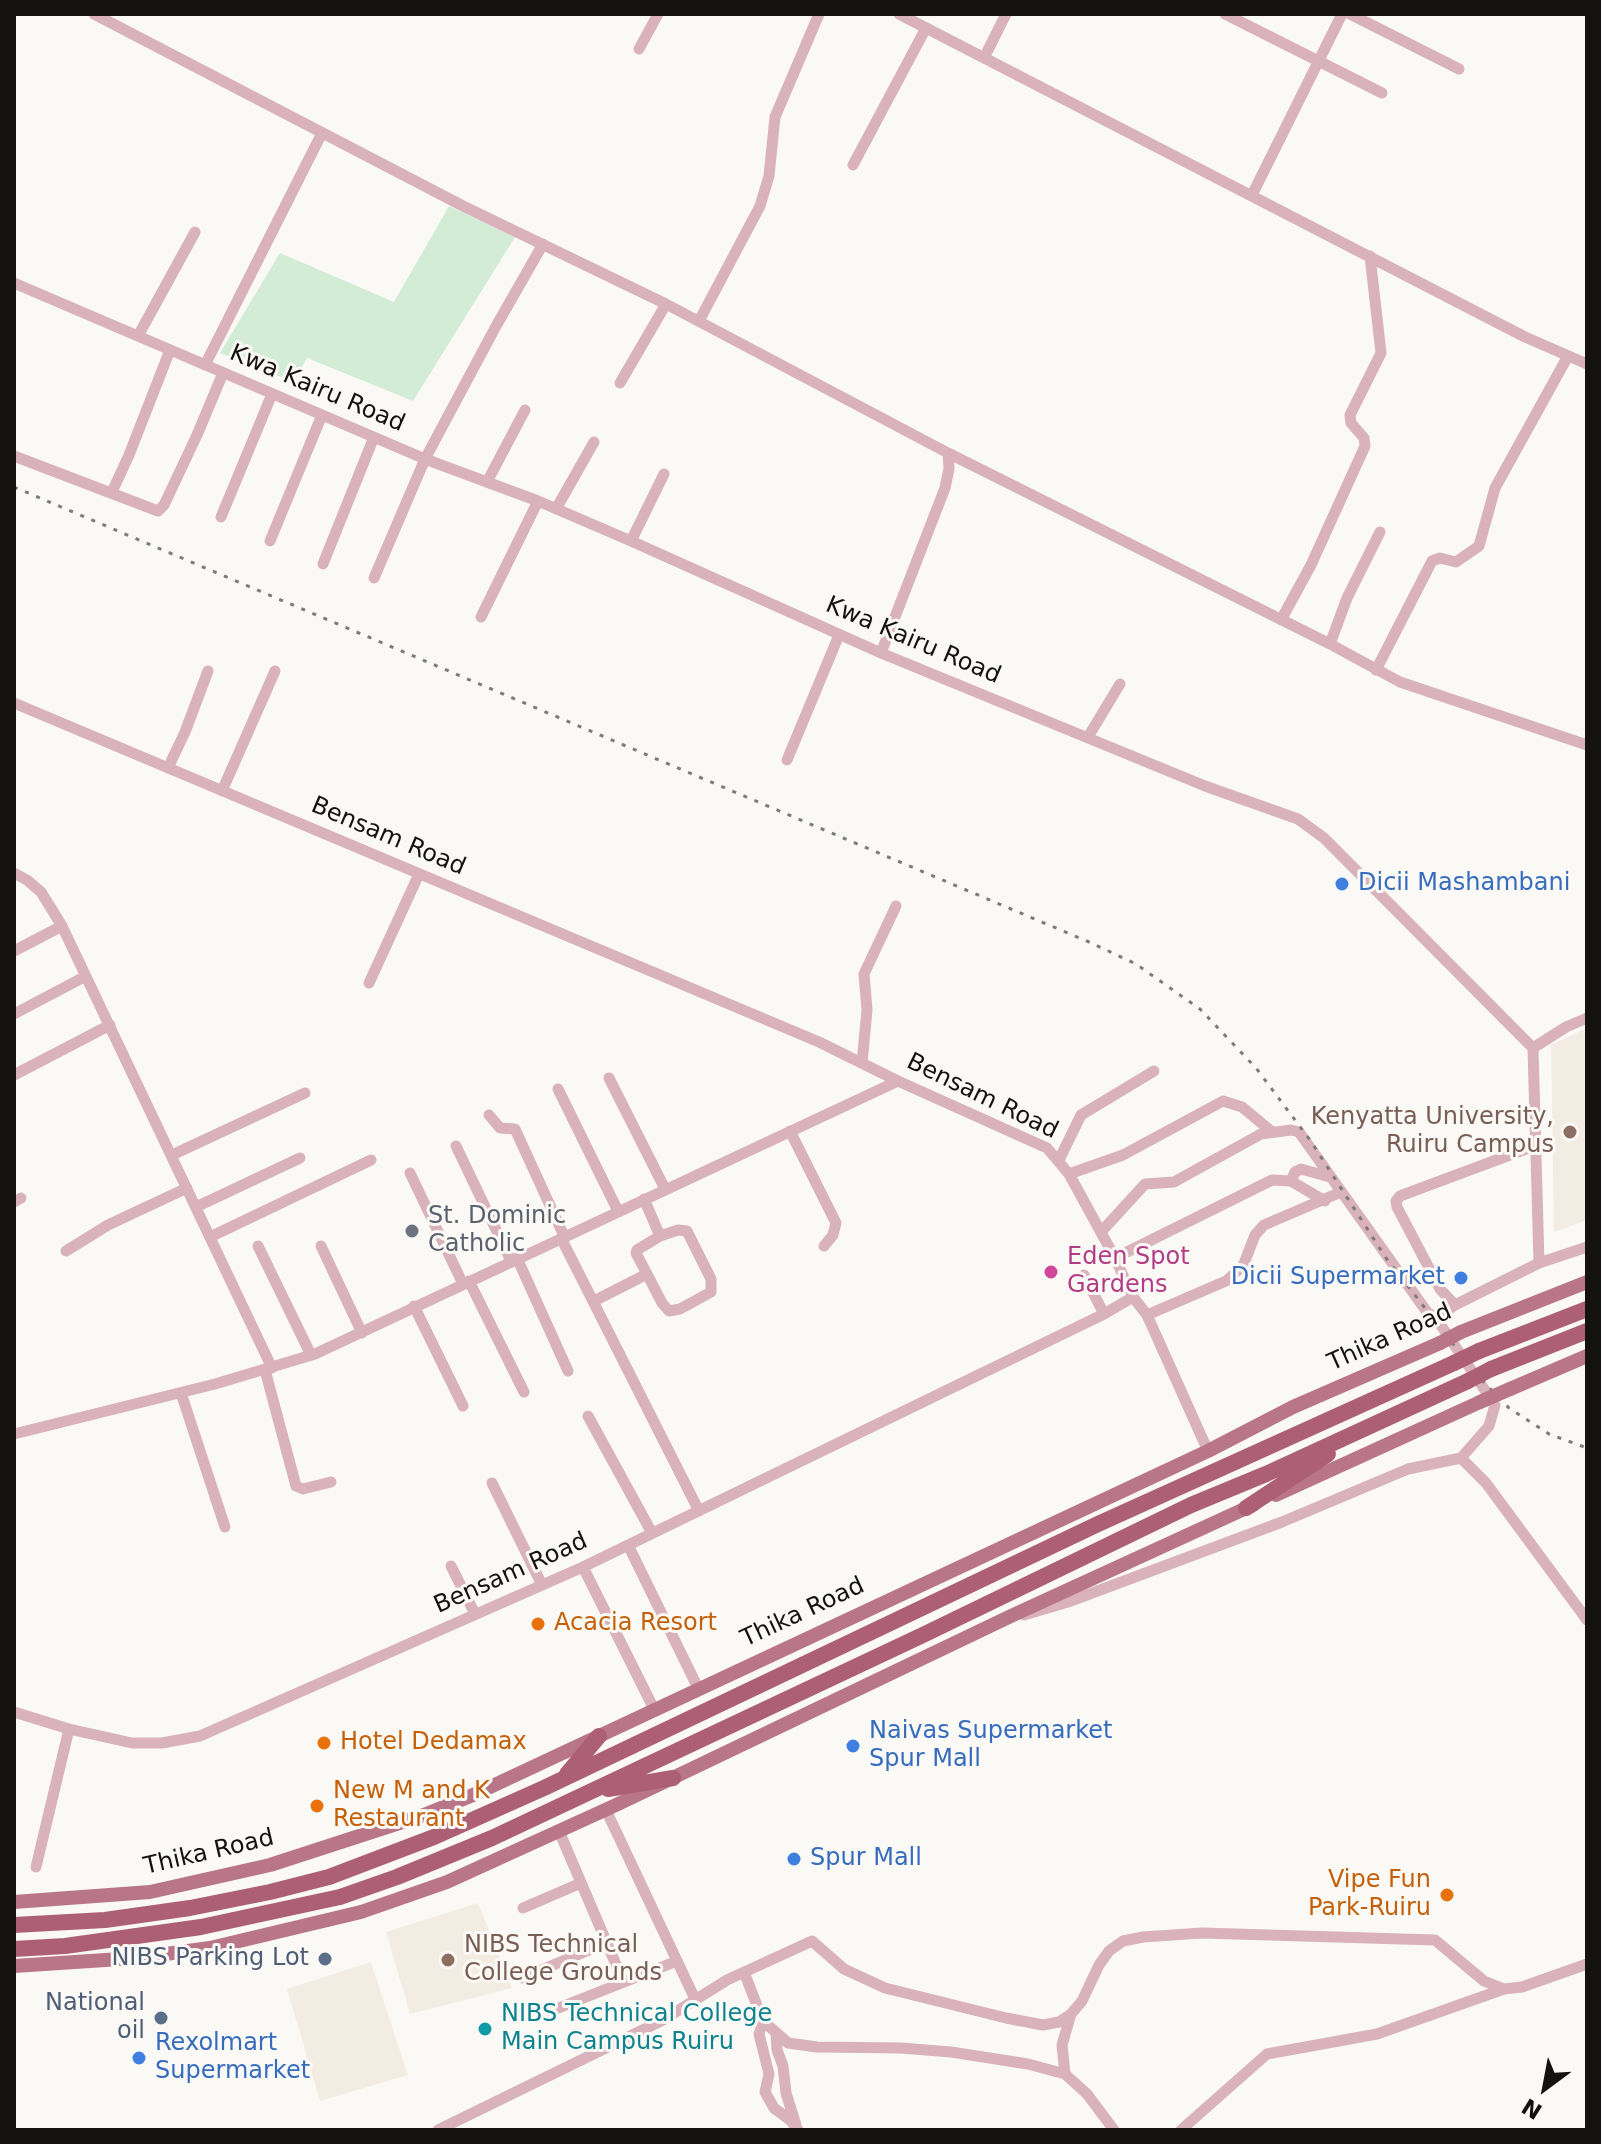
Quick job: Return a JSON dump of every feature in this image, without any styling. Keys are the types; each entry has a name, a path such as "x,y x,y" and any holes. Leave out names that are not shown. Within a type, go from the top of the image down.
{"highway":[{"name":"Thika Road","path":"14,1925 105,1920 190,1908 329,1877 459,1826 1084,1531 1479,1351 1587,1309"},
{"path":"14,1949 65,1946 201,1927 340,1897 492,1838 1191,1505 1491,1369 1587,1331"},
{"path":"1246,1508 1373,1425"},
{"path":"563,1778 599,1736"},
{"path":"585,1793 673,1778"}],"main road":[{"name":"Thika Road","path":"14,1902 150,1892 270,1865 424,1815 699,1690 1208,1451 1293,1407 1461,1332 1587,1282"},
{"path":"14,1966 136,1958 210,1948 361,1912 447,1882 606,1810 1011,1616 1587,1356"}],"street":[{"path":"94,14 1376,670 1420,691 1587,745"},
{"path":"639,49 658,14"},
{"path":"699,321 760,206 769,176 775,117 819,14"},
{"path":"899,14 1525,337 1587,364"},
{"path":"984,58 1006,14"},
{"path":"1225,14 1382,93"},
{"path":"1252,195 1342,14"},
{"path":"1350,14 1459,69"},
{"path":"853,165 926,28"},
{"path":"205,365 322,133"},
{"path":"138,336 195,232"},
{"path":"374,578 425,459 543,244"},
{"path":"1281,620 1311,565 1365,446 1364,438 1351,423 1350,415 1381,353 1370,256"},
{"name":"Kwa Kairu Road","path":"15,288 138,336 425,459 538,501 881,653 1205,786 1298,819 1324,838 1533,1048"},
{"path":"620,383 666,304"},
{"path":"112,492 170,350"},
{"path":"1376,670 1432,561 1440,558 1456,562 1479,546 1495,488 1568,356"},
{"path":"14,456 158,511 197,435 223,373"},
{"path":"221,517 272,394"},
{"path":"487,482 525,410"},
{"path":"270,541 322,415"},
{"path":"323,564 374,437"},
{"path":"556,509 594,442"},
{"path":"881,653 945,488 948,453"},
{"path":"631,541 664,474"},
{"path":"481,617 538,501"},
{"path":"1330,644 1347,598 1380,532"},
{"path":"787,760 839,635"},
{"path":"168,768 208,671"},
{"path":"222,791 275,671"},
{"path":"1088,737 1120,684"},
{"name":"Bensam Road","path":"14,703 819,1042 1047,1148 1069,1174 1133,1297 1104,1314 583,1567 200,1736 162,1743 132,1743 69,1729 14,1712"},
{"path":"14,873 41,892 62,926 210,1237 269,1369 296,1486 303,1489 331,1482"},
{"path":"369,983 419,874"},
{"path":"14,887 27,880"},
{"path":"862,1063 867,1010 864,974 896,906"},
{"path":"14,951 62,926"},
{"path":"14,1014 86,976"},
{"path":"1539,1263 1533,1048 1587,1018"},
{"path":"14,1075 110,1025"},
{"path":"1059,1160 1081,1115 1154,1071"},
{"path":"609,1078 665,1189"},
{"path":"14,1434 181,1393 311,1355 898,1081"},
{"path":"558,1089 618,1211"},
{"path":"172,1155 305,1093"},
{"path":"1069,1174 1123,1155 1223,1101 1242,1107 1271,1131"},
{"path":"489,1115 500,1128 515,1129 563,1237 699,1511"},
{"path":"790,1131 836,1223 833,1235 824,1246"},
{"path":"1011,1616 1034,1613 1091,1593 1282,1522 1408,1469 1461,1458 1494,1416 1495,1405 1436,1318 1427,1312 1299,1132 1271,1131 1261,1134 1174,1182 1146,1183 1101,1232"},
{"path":"456,1146 568,1371"},
{"path":"1455,1305 1440,1289 1396,1201 1400,1196 1534,1146"},
{"path":"196,1207 300,1158"},
{"path":"210,1237 371,1160"},
{"path":"1291,1181 1295,1172 1301,1169 1331,1177"},
{"path":"410,1173 524,1392"},
{"path":"1115,1258 1272,1180 1291,1181 1325,1201"},
{"path":"66,1251 108,1225 187,1188"},
{"path":"1147,1315 1226,1281 1243,1266 1255,1235 1264,1225 1341,1192"},
{"path":"644,1199 660,1236"},
{"path":"678,1230 687,1231 713,1288 690,1303 669,1311 647,1274 637,1250 660,1236 678,1230"},
{"path":"258,1246 311,1355"},
{"path":"321,1246 362,1333"},
{"path":"1436,1318 1455,1305 1539,1263 1587,1247"},
{"path":"594,1301 647,1274"},
{"path":"1084,1275 1104,1314"},
{"path":"1133,1297 1147,1315 1208,1451"},
{"path":"414,1306 463,1406"},
{"path":"181,1393 225,1527"},
{"path":"588,1416 652,1533"},
{"path":"1461,1458 1486,1483 1587,1620"},
{"path":"492,1483 542,1585"},
{"path":"628,1545 699,1690"},
{"path":"451,1566 475,1614"},
{"path":"583,1567 654,1709"},
{"path":"36,1867 69,1729"},
{"path":"606,1810 695,1999"},
{"path":"559,1831 623,1981"},
{"path":"523,1908 581,1883"},
{"path":"438,2130 663,2020 744,1972 812,1941 844,1969 885,1988 1043,2025 1059,2022 1071,2014 1082,2001 1109,1951 1123,1941 1143,1937 1202,1933 1435,1940 1484,1981 1504,1989"},
{"path":"522,1978 606,1943"},
{"path":"541,2015 677,1961"},
{"path":"1181,2130 1267,2054 1377,2034 1504,1989 1522,1987 1587,1964"},
{"path":"744,1972 763,2021 788,2043 951,2052 1028,2064 1065,2074 1087,2094 1114,2130"},
{"path":"1065,2074 1062,2045 1071,2014"},
{"path":"763,2021 759,2034 769,2074 765,2092 774,2108 798,2130"},
{"path":"776,2032 786,2093 798,2130"}],"shaded area":[{"name":"Kenyatta University, Ruiru Campus","path":"1587,1028 1587,1220 1554,1232 1551,1045"},
{"name":"NIBS Technical College Grounds","path":"478,1903 512,1988 410,2014 386,1932"},
{"path":"371,1962 408,2075 320,2101 287,1989"}],"green space":[{"path":"449,206 515,237 413,401 307,358 294,382 220,353 280,253 394,302"}],"railway":[{"path":"14,487 1136,964 1200,1009 1256,1068 1310,1140 1386,1258 1478,1376 1509,1408 1549,1434 1587,1448"}],"place":[{"name":"Dicii Mashambani","path":"1342,884"},
{"name":"Kenyatta University, Ruiru Campus","path":"1570,1132"},
{"name":"St. Dominic Catholic","path":"412,1231"},
{"name":"Eden Spot Gardens","path":"1051,1272"},
{"name":"Dicii Supermarket","path":"1461,1278"},
{"name":"Acacia Resort","path":"538,1624"},
{"name":"Hotel Dedamax","path":"324,1743"},
{"name":"Naivas Supermarket Spur Mall","path":"853,1746"},
{"name":"New M and K Restaurant","path":"317,1806"},
{"name":"Spur Mall","path":"794,1859"},
{"name":"Vipe Fun Park-Ruiru","path":"1447,1895"},
{"name":"NIBS Parking Lot","path":"325,1959"},
{"name":"NIBS Technical College Grounds","path":"448,1960"},
{"name":"National oil","path":"161,2018"},
{"name":"NIBS Technical College Main Campus Ruiru","path":"485,2029"},
{"name":"Rexolmart Supermarket","path":"139,2058"}]}
